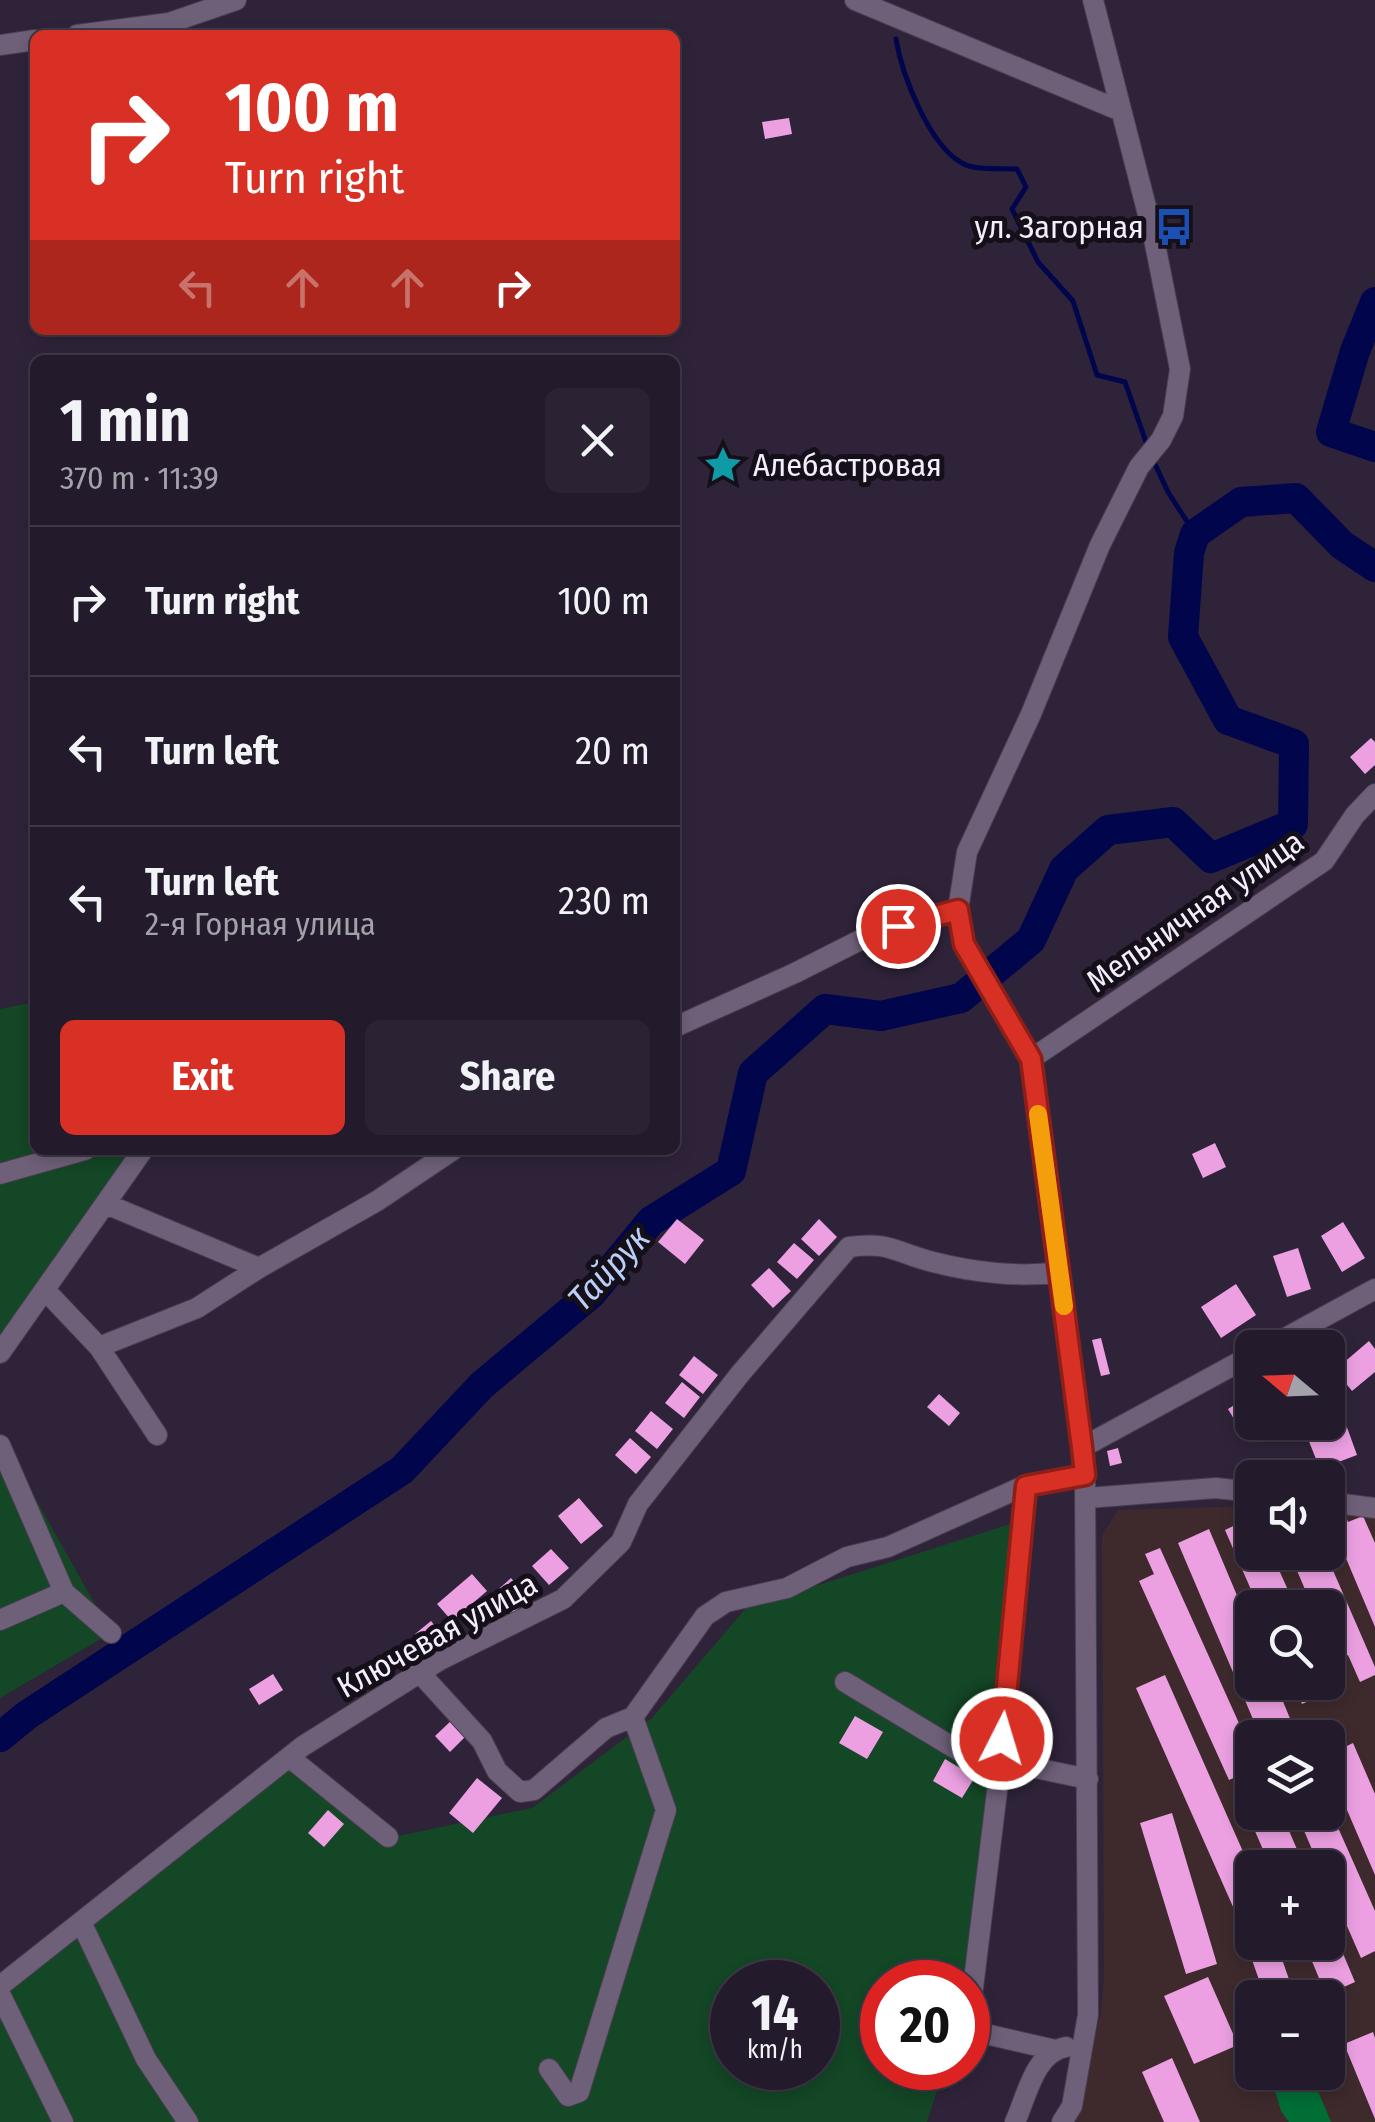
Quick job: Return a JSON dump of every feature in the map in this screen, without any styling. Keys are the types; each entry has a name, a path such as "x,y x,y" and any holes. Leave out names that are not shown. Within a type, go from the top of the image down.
{"street":[{"path":"115,30 170,23 236,0"},
{"path":"855,0 1122,112"},
{"path":"1062,2122 1072,2106 1088,2015 1087,1498 1031,1059 964,944 958,910 967,852 1031,714 1100,545 1139,468 1161,440 1172,416 1180,370 1154,234 1093,0"},
{"path":"0,45 30,41"},
{"name":"Мельничная улица","path":"1031,1059 1324,861 1355,815 1375,794"},
{"path":"680,1025 870,935 958,910"},
{"path":"0,1174 68,1155"},
{"path":"0,1353 140,1155"},
{"path":"99,1347 197,1308 377,1201 446,1155"},
{"path":"106,1204 259,1268"},
{"name":"Ключевая улица","path":"0,1986 289,1757 420,1673 563,1600 622,1542 638,1504 740,1374 849,1246 877,1242 933,1262 1030,1276 1059,1272"},
{"path":"1300,1330 1375,1289"},
{"path":"45,1290 99,1347 157,1435"},
{"path":"1082,1447 1235,1365"},
{"path":"0,1445 64,1592 110,1633"},
{"path":"420,1673 482,1741 497,1771 520,1792 534,1790 606,1728 632,1717 705,1616 726,1602 786,1588 847,1557 888,1548 1026,1486 1085,1475"},
{"path":"1026,1486 999,1775 972,1996 977,2032 1056,2050 1083,2044"},
{"path":"1087,1498 1216,1488 1235,1490"},
{"path":"1345,1504 1375,1508"},
{"path":"0,1620 64,1592"},
{"path":"844,1682 999,1775 1026,1766 1088,1779"},
{"path":"549,2069 568,2096 579,2092 666,1810 632,1717"},
{"path":"289,1757 388,1837"},
{"path":"81,1922 146,2060 188,2122"},
{"path":"0,1994 63,2122"},
{"path":"1015,2122 1036,2071 1056,2050"}],"shaded area":[{"path":"1235,1507 1235,1570 1345,1570 1345,1509 1375,1513 1375,2122 1076,2122 1101,2012 1104,1976 1102,1535 1118,1510"}],"green space":[{"path":"30,1003 30,1155 139,1155 0,1353 0,1009"},
{"path":"0,1435 111,1633 0,1698"},
{"path":"1029,1518 1020,1640 975,1749 1001,1762 968,1960 860,1960 860,2090 937,2090 927,2122 0,2122 0,1989 301,1756 398,1836 532,1808 652,1718 746,1608"},
{"path":"1275,2090 1318,2090 1331,2122 1289,2122"}],"building":[{"path":"789,118 792,134 765,139 762,122"},
{"path":"1371,738 1375,742 1375,765 1365,774 1350,757"},
{"path":"1215,1143 1226,1167 1203,1178 1192,1154"},
{"path":"677,1219 704,1240 685,1264 658,1242"},
{"path":"819,1219 837,1237 819,1256 801,1239"},
{"path":"1343,1222 1365,1258 1342,1272 1321,1236"},
{"path":"794,1243 814,1260 797,1279 777,1262"},
{"path":"1298,1248 1311,1289 1287,1297 1273,1256"},
{"path":"769,1268 791,1291 773,1308 751,1285"},
{"path":"1236,1284 1256,1315 1221,1338 1201,1307"},
{"path":"1101,1338 1110,1374 1101,1376 1092,1340"},
{"path":"1369,1341 1375,1349 1375,1372 1352,1391 1345,1382 1345,1361"},
{"path":"694,1356 718,1375 703,1394 679,1375"},
{"path":"682,1382 700,1397 684,1418 665,1403"},
{"path":"939,1394 960,1413 949,1426 927,1407"},
{"path":"651,1411 673,1429 657,1449 635,1431"},
{"path":"1345,1422 1357,1455 1344,1460 1316,1460 1308,1440 1345,1440"},
{"path":"630,1438 651,1457 636,1474 615,1455"},
{"path":"1118,1448 1122,1463 1110,1466 1107,1451"},
{"path":"579,1498 603,1526 581,1544 558,1516"},
{"path":"1345,1514 1348,1522 1363,1516 1375,1543 1375,1627 1345,1556"},
{"path":"1235,1525 1235,1553 1225,1530"},
{"path":"1209,1529 1235,1591 1235,1677 1178,1543"},
{"path":"1160,1548 1238,1720 1235,1777 1229,1780 1139,1581 1154,1574 1145,1554"},
{"path":"551,1549 569,1568 549,1585 532,1566"},
{"path":"1242,1570 1279,1570 1288,1590 1251,1590"},
{"path":"1297,1570 1333,1570 1342,1590 1305,1590"},
{"path":"472,1574 487,1591 452,1621 437,1604"},
{"path":"511,1578 529,1599 511,1615 493,1594"},
{"path":"1345,1598 1375,1675 1360,1682 1348,1655 1345,1656"},
{"path":"431,1621 443,1636 427,1649 415,1634"},
{"path":"273,1674 283,1690 259,1705 249,1689"},
{"path":"1165,1675 1242,1850 1235,1850 1235,1909 1234,1909 1136,1688"},
{"path":"1245,1700 1282,1700 1291,1720 1253,1720"},
{"path":"855,1716 883,1732 867,1759 839,1743"},
{"path":"453,1719 468,1734 450,1752 435,1736"},
{"path":"1353,1743 1375,1794 1375,1875 1345,1805 1345,1747"},
{"path":"945,1759 975,1777 962,1798 933,1781"},
{"path":"477,1778 502,1798 473,1833 449,1813"},
{"path":"328,1810 344,1824 324,1847 308,1833"},
{"path":"1172,1813 1217,1964 1186,1974 1140,1823"},
{"path":"1254,1830 1289,1830 1297,1850 1263,1850"},
{"path":"1304,1830 1339,1830 1375,1911 1375,1951 1361,1958 1345,1922 1345,1850 1312,1850"},
{"path":"1345,1958 1355,1982 1345,1986 1345,1980 1320,1980 1311,1960"},
{"path":"1252,1960 1282,1960 1289,1980 1259,1980"},
{"path":"1208,1977 1235,2046 1194,2064 1164,1996"},
{"path":"1373,2032 1375,2119 1345,2046"},
{"path":"1172,2058 1200,2122 1164,2122 1142,2072"}],"waterway":[{"path":"896,39 919,108 950,154 974,167 1017,169 1026,187 1012,209 1038,262 1073,301 1097,375 1125,382 1147,445"},
{"name":"Тайрук","path":"1375,302 1355,351 1331,432 1375,447"},
{"path":"1153,460 1195,534"},
{"name":"Тайрук","path":"0,1737 27,1715 402,1470 482,1385 591,1294 651,1221 731,1171 753,1073 825,1009 881,1016 961,998 1031,940 1064,869 1108,830 1173,822 1211,858 1293,824 1294,744 1228,720 1183,637 1189,553 1195,534 1241,502 1296,498 1342,545 1375,567"}],"slow traffic":[{"path":"1038,1114 1064,1306"}],"place":[{"name":"ул. Загорная","path":"1174,227"},
{"name":"Алебастровая","path":"723,465"}],"route":[{"path":"898,926 958,910 964,944 1031,1059 1082,1447 1085,1475 1026,1486 1002,1739"}]}
